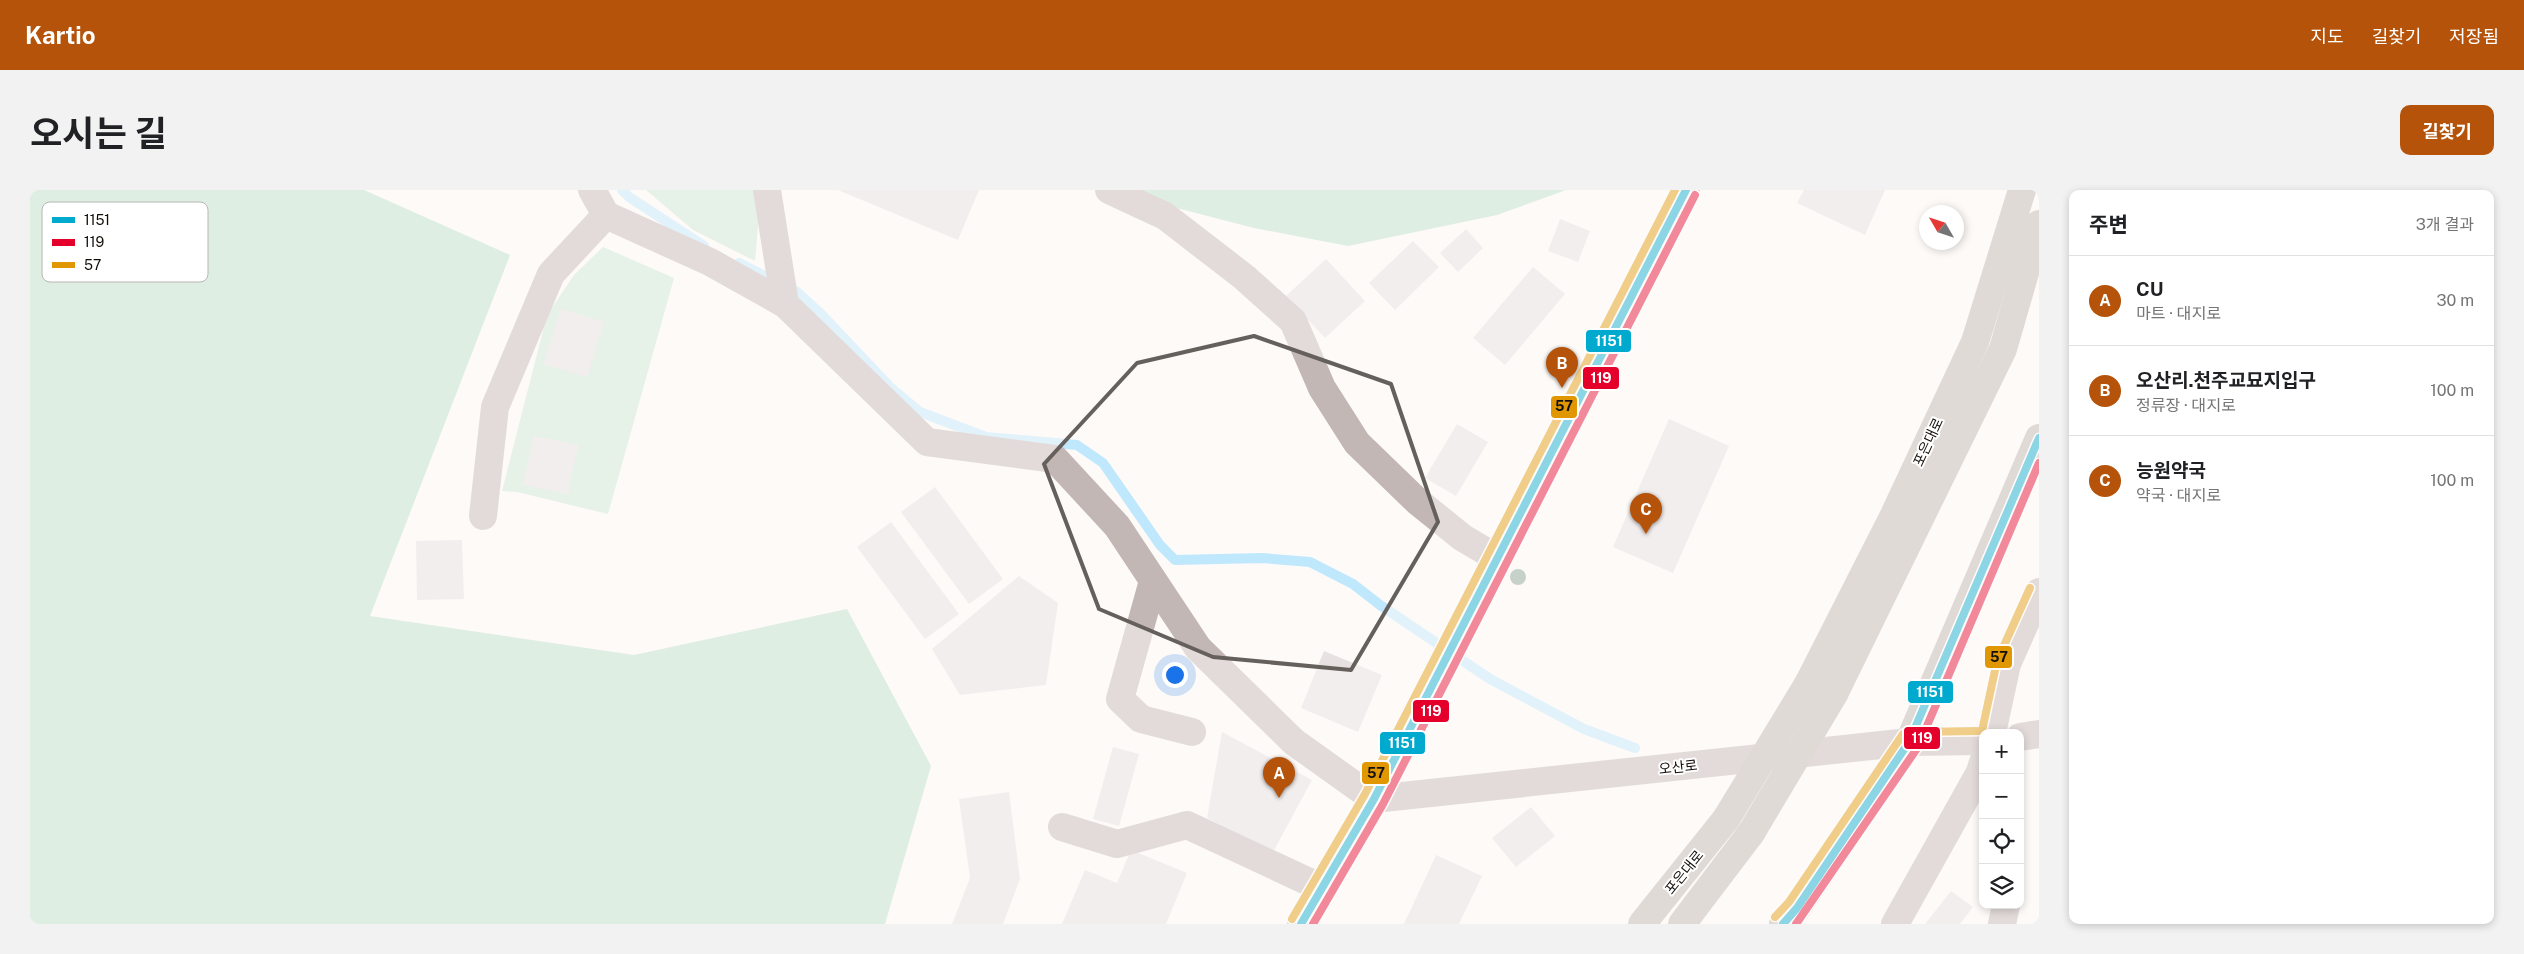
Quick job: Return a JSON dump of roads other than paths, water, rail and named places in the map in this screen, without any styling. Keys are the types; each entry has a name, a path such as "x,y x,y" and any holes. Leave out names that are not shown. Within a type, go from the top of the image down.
{"highway":[{"name":"포은대로","path":"1642,924 1726,819 1808,684 1890,523 1975,342 2022,190"},
{"name":"포은대로","path":"1682,924 1751,833 1834,694 2003,349 2039,224"},
{"path":"1783,924 1797,908 1909,742 2039,438"}],"main road":[{"path":"1302,924 1374,799 1686,190"}],"street":[{"path":"592,190 606,215 710,262 785,301 927,442 1055,459 1116,526 1205,655 1294,742 1374,799"},
{"path":"767,190 785,301"},
{"path":"1110,190 1165,216 1244,277 1293,321 1322,388 1357,444 1424,507 1462,538 1497,558"},
{"path":"483,516 495,407 551,274 606,215"},
{"path":"1153,581 1120,699 1141,719 1192,732"},
{"path":"1993,729 2007,664 2039,592"},
{"path":"2024,736 2039,734"},
{"name":"오산로","path":"1374,799 1909,742 1979,741"},
{"path":"1895,924 1980,774"},
{"path":"1062,827 1117,844 1187,825 1322,888"},
{"path":"2002,924 2005,909"}],"waterway":[{"path":"622,190 629,197 704,246"},
{"path":"739,263 797,292 821,314 890,387 920,412 986,437 1077,445 1103,463 1160,545 1175,560 1262,558 1310,562 1353,584 1380,605 1490,679 1584,729 1635,748"}],"place":[{"name":"오산리.천주교묘지입구","path":"1562,388"},
{"name":"능원약국","path":"1646,534"},
{"name":"CU","path":"1279,798"}]}
